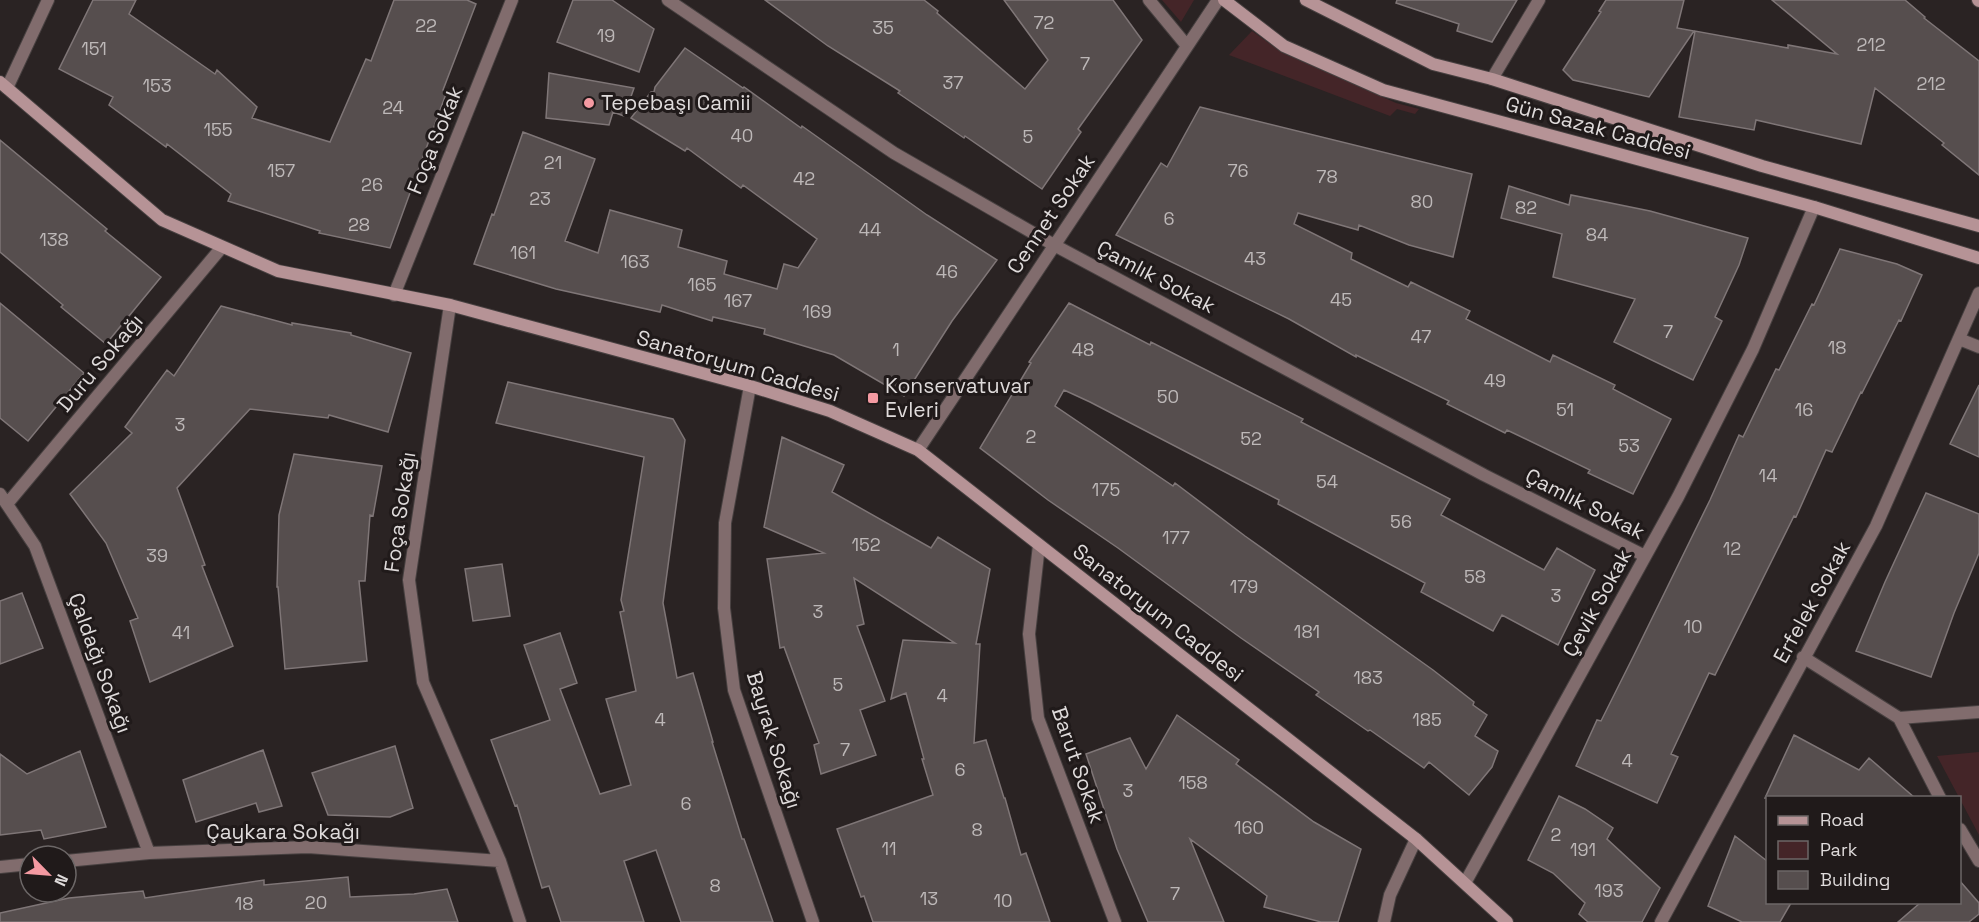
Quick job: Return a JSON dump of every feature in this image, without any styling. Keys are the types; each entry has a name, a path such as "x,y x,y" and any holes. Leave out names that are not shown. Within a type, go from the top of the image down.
{"main road":[{"name":"Gün Sazak Caddesi","path":"1224,0 1284,46 1383,90 1814,207 1979,258"},
{"name":"Gün Sazak Caddesi","path":"1306,0 1433,64 1492,79 1761,166 1979,226"},
{"name":"Sanatoryum Caddesi","path":"3,85 162,220 278,271 450,305 750,387 830,411 918,450 1416,839 1507,922"}],"street":[{"path":"3,85 48,0"},
{"name":"Foça Sokak","path":"394,295 512,0"},
{"name":"Çamlık Sokak","path":"669,0 894,153 1054,244 1484,475 1645,556"},
{"path":"1149,0 1187,46"},
{"name":"Cennet Sokak","path":"918,450 1218,0"},
{"path":"1492,79 1539,0"},
{"name":"Çevik Sokak","path":"1465,883 1678,496 1753,349 1814,207"},
{"name":"Duru Sokağı","path":"4,499 222,247"},
{"name":"Erfelek Sokak","path":"1661,922 1876,526 1979,293"},
{"name":"Foça Sokağı","path":"450,305 409,580 423,682 500,861 520,922"},
{"path":"1959,339 1979,347"},
{"name":"Bayrak Sokağı","path":"750,387 725,523 724,608 728,643 734,690 813,922"},
{"name":"Çaldağı Sokağı","path":"4,499 35,546 149,853"},
{"name":"Barut Sokak","path":"1039,545 1029,634 1038,718 1115,922"},
{"path":"1803,657 1899,718 1939,796"},
{"path":"1899,718 1979,712"},
{"path":"1961,832 1979,861"},
{"path":"1384,922 1390,895 1416,839"},
{"name":"Çaykara Sokağı","path":"78,860 149,853 308,847 500,861"},
{"path":"0,867 18,865"}],"green space":[{"path":"1162,0 1194,0 1181,22"},
{"path":"1252,31 1283,53 1396,103 1419,109 1415,114 1397,109 1390,116 1229,55"},
{"path":"1979,752 1979,835 1961,801 1961,796 1958,796 1937,756"}],"building":[{"path":"93,0 136,0 129,14 215,74 217,70 257,107 252,118 330,142 366,59 371,61 394,0 467,0 476,4 443,90 447,91 390,248 319,233 320,231 228,201 231,194 167,144 166,147 109,105 113,97 59,69"},
{"path":"573,0 612,0 654,29 639,72 557,42"},
{"path":"765,0 924,0 1025,89 1048,60 1004,0 1113,0 1142,40 1078,129 1081,132 1042,189 898,93 900,91 828,46"},
{"path":"1397,0 1517,0 1492,42 1457,31 1459,24 1396,3"},
{"path":"1606,0 1684,0 1677,28 1694,31 1649,97 1573,80 1563,70 1601,12 1599,11"},
{"path":"1772,0 1905,0 1924,18 1979,61 1979,175 1942,145 1944,143 1875,88 1861,144 1756,120 1754,130 1679,117 1695,31 1788,48 1788,45 1837,54"},
{"path":"685,48 801,128 802,126 927,215 997,260 952,321 904,396 834,355 764,334 765,329 713,317 712,321 662,305 660,312 556,289 474,264 523,132 595,159 565,241 598,253 610,210 682,230 678,247 727,261 724,274 777,289 784,264 798,268 817,239 743,185 741,188 687,148 685,151 631,118 651,92 654,92 655,87"},
{"name":"Tepebaşı Camii","path":"549,73 634,88 624,116 613,112 609,125 546,118"},
{"path":"1200,107 1472,174 1453,257 1409,245 1359,225 1358,230 1298,213 1294,224 1352,253 1351,259 1408,287 1411,282 1470,311 1466,319 1550,362 1553,355 1615,385 1613,389 1671,419 1633,494 1588,473 1590,470 1507,430 1505,433 1447,404 1449,401 1356,355 1356,357 1289,319 1116,235 1161,163 1167,167"},
{"path":"0,140 161,277 106,344 0,252"},
{"path":"1509,186 1569,205 1571,195 1650,211 1748,238 1739,265 1715,317 1722,321 1693,380 1614,342 1635,299 1553,277 1562,234 1501,218"},
{"path":"1840,249 1897,264 1922,275 1901,321 1899,320 1861,392 1832,452 1826,450 1796,517 1794,516 1715,675 1709,673 1671,754 1678,757 1657,803 1576,766 1597,720 1601,721 1634,655 1710,500 1739,435 1743,437 1776,369 1779,370 1812,304 1814,305"},
{"path":"0,303 84,373 28,441 0,418"},
{"path":"1069,303 1303,419 1301,422 1450,499 1441,515 1544,570 1557,548 1595,570 1558,645 1502,615 1493,631 1421,592 1425,583 1278,504 1279,500 1090,402 1064,390 1055,406 1173,486 1175,483 1474,702 1473,705 1487,715 1475,736 1498,751 1492,767 1469,795 1429,762 1424,768 1316,695 1319,692 1048,500 980,448 1031,363 1029,362"},
{"path":"221,306 292,325 292,323 351,333 351,335 411,353 388,432 329,415 328,418 250,409 177,488 205,565 202,566 233,646 150,682 130,621 138,618 106,543 70,494 132,433 125,427 167,370 174,376"},
{"path":"508,382 673,419 685,440 663,603 677,678 693,673 742,839 744,839 773,922 681,922 656,850 624,861 644,922 561,922 549,886 542,888 517,805 515,806 491,740 550,720 524,645 560,633 577,683 560,689 600,794 631,785 606,699 636,691 620,612 624,611 621,600 644,457 496,423"},
{"path":"1979,385 1979,457 1950,444"},
{"path":"782,437 844,465 832,492 931,548 938,537 990,569 976,644 980,644 974,743 986,740 1021,855 1026,853 1050,922 873,922 864,896 861,897 837,829 933,795 906,693 891,699 903,640 955,643 854,578 864,624 857,626 885,701 860,710 876,755 821,774 814,745 819,743 784,647 780,648 767,559 824,553 764,527"},
{"path":"294,454 382,466 373,516 370,515 365,581 359,581 367,661 285,669 277,587 279,515"},
{"path":"1926,493 1979,514 1979,553 1931,677 1856,651"},
{"path":"502,564 510,616 473,621 465,569"},
{"path":"22,593 43,648 0,664 0,601"},
{"path":"1177,715 1239,760 1236,764 1314,822 1361,849 1338,922 1321,922 1264,907 1267,896 1190,839 1224,922 1148,922 1117,849 1086,754 1130,738 1146,769"},
{"path":"1794,735 1859,770 1869,758 1913,796 1766,796 1765,798"},
{"path":"395,746 413,808 390,817 328,815 312,773"},
{"path":"263,750 282,806 259,812 256,803 196,822 183,780"},
{"path":"80,751 106,827 44,839 41,830 0,835 0,754 27,774"},
{"path":"1559,796 1585,809 1613,828 1607,839 1660,888 1642,922 1588,922 1579,914 1585,903 1553,873 1528,860"},
{"path":"1735,836 1766,860 1766,904 1790,904 1780,922 1742,922 1708,906"},
{"path":"348,877 350,897 414,894 447,889 458,922 0,922 0,913 41,904 78,904 78,897 143,891 145,898 264,880 264,885"},
{"path":"1961,882 1979,903 1979,914 1969,922 1898,922 1919,904 1961,904"}],"place":[{"name":"Tepebaşı Camii","path":"589,103"},
{"name":"Konservatuvar Evleri","path":"873,398"}]}
